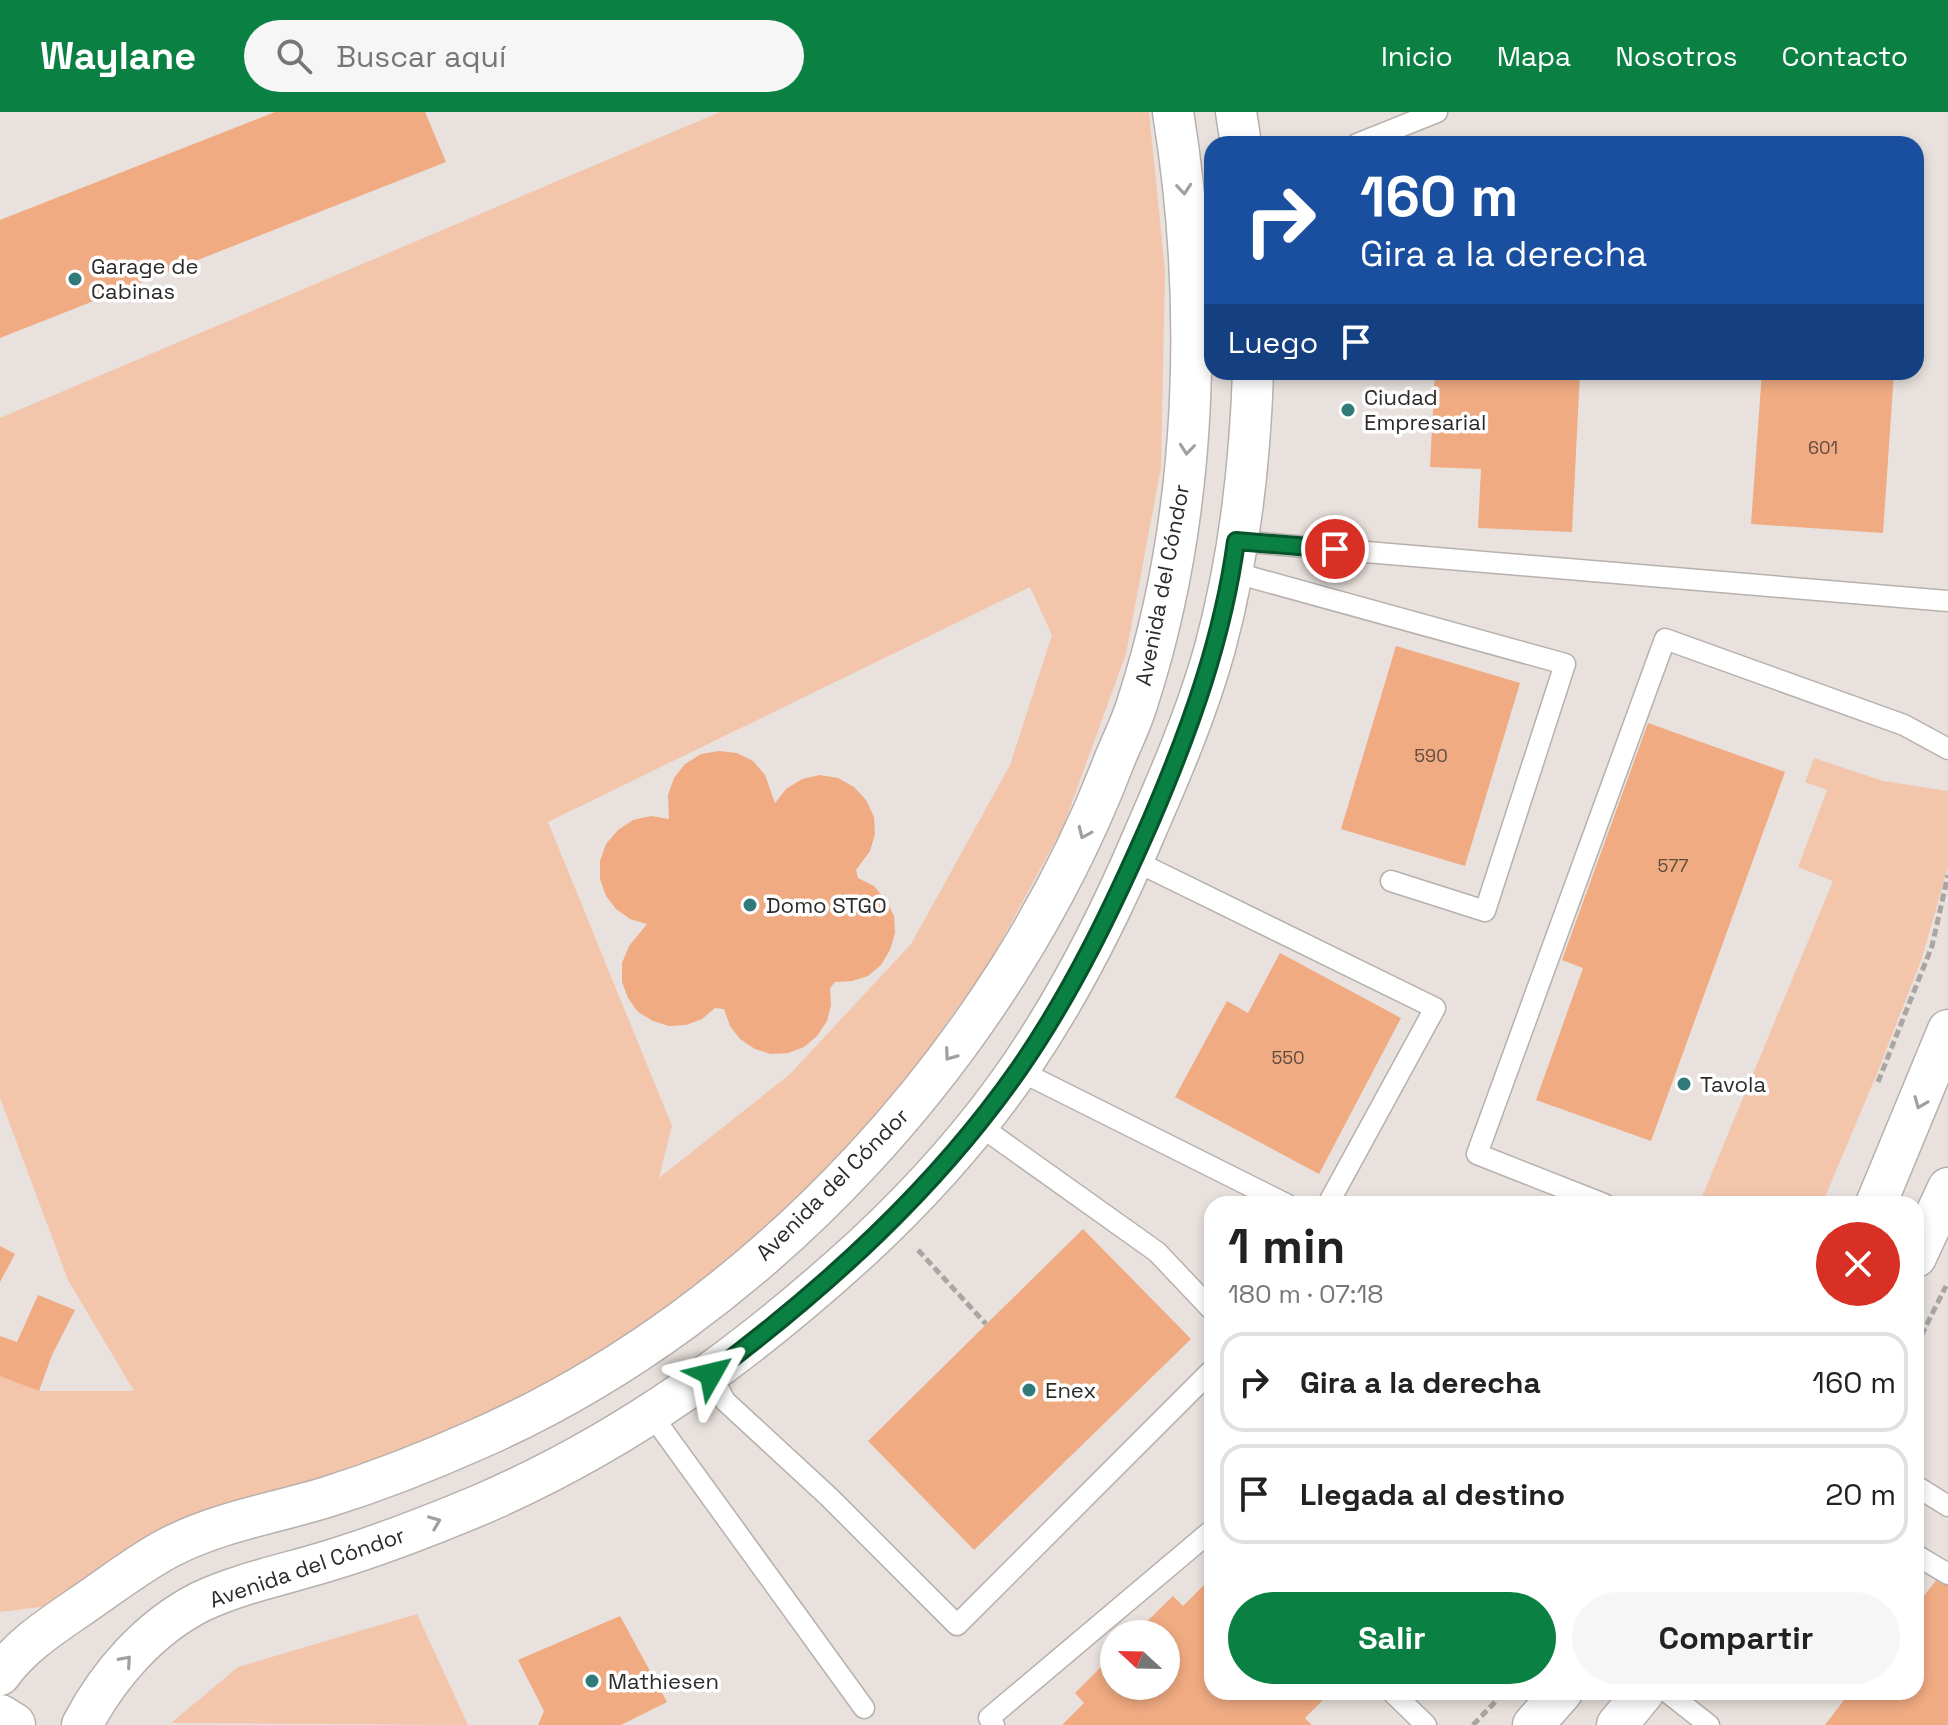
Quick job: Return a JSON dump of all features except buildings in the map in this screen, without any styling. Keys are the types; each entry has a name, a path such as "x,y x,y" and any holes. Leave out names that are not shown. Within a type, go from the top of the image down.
{"street":[{"name":"Avenida del Cóndor","path":"0,1675 18,1654 65,1617 148,1559 172,1546 235,1521 359,1486 481,1438 574,1390 668,1331 761,1256 876,1146 940,1069 1028,941 1064,875 1107,783 1139,698 1169,573 1181,503 1190,409 1190,262 1173,112"},
{"path":"1236,112 1240,136"},
{"name":"Avenida del Cóndor","path":"82,1725 110,1679 137,1649 167,1623 199,1603 375,1546 485,1502 567,1462 651,1414 705,1378 794,1309 904,1210 1018,1070 1073,983 1154,813 1191,720 1214,649 1234,557 1250,433 1253,380"},
{"path":"1139,698 1145,711 1153,718 1165,722 1191,720"},
{"path":"1107,783 1119,777 1138,780 1147,786 1154,813"},
{"path":"1879,1196 1948,1030"},
{"path":"1932,1239 1948,1188"},
{"path":"761,1256 753,1287 758,1298 771,1310 794,1309"},
{"path":"668,1331 699,1332 707,1339 712,1359 705,1378"},
{"path":"1617,1725 1637,1700"},
{"path":"0,1717 13,1725"}],"lane":[{"path":"1377,136 1437,112"},
{"path":"1234,557 1948,601"},
{"path":"1234,557 1565,664 1485,911 1391,881"},
{"path":"1584,1196 1477,1154 1665,639 1904,725 1948,749"},
{"path":"1133,860 1435,1008 1332,1196"},
{"path":"1018,1070 1270,1196"},
{"path":"976,1123 1157,1252 1204,1302"},
{"path":"705,1378 725,1401 829,1497 957,1625 1204,1378"},
{"path":"651,1414 864,1708"},
{"path":"1924,1491 1948,1506"},
{"path":"994,1725 989,1718 1204,1537"},
{"path":"1924,1560 1948,1574"},
{"path":"1400,1700 1426,1725"},
{"path":"1677,1700 1709,1725"}],"path":[{"path":"1876,1089 1932,946 1948,875"},
{"path":"917,1250 986,1324"},
{"path":"1924,1330 1948,1283"},
{"path":"1473,1725 1497,1700"}],"shaded area":[{"path":"720,112 1149,112 1165,271 1161,467 1126,654 1063,827 991,960 902,1086 832,1169 732,1265 540,1395 57,1605 0,1612 0,1374 39,1391 134,1391 68,1280 0,1098 0,418","holes":["1030,587 1052,635 1010,765 911,944 790,1074 659,1178 672,1126 548,822"]},
{"path":"1814,758 1883,781 1948,791 1948,867 1922,958 1825,1196 1702,1196 1833,881 1798,867 1827,790 1805,782"},
{"path":"417,1614 468,1725 171,1723 238,1667"}],"place":[{"name":"Garage de Cabinas","path":"75,279"},
{"name":"Ciudad Empresarial","path":"1348,410"},
{"name":"Domo STGO","path":"750,905"},
{"name":"Tavola","path":"1684,1084"},
{"name":"Enex","path":"1029,1390"},
{"name":"Mathiesen","path":"592,1681"}],"route":[{"path":"711,1374 794,1309 904,1210 1018,1070 1042,1033 1073,983 1115,901 1171,773 1214,649 1225,609 1236,541 1335,549"}]}
